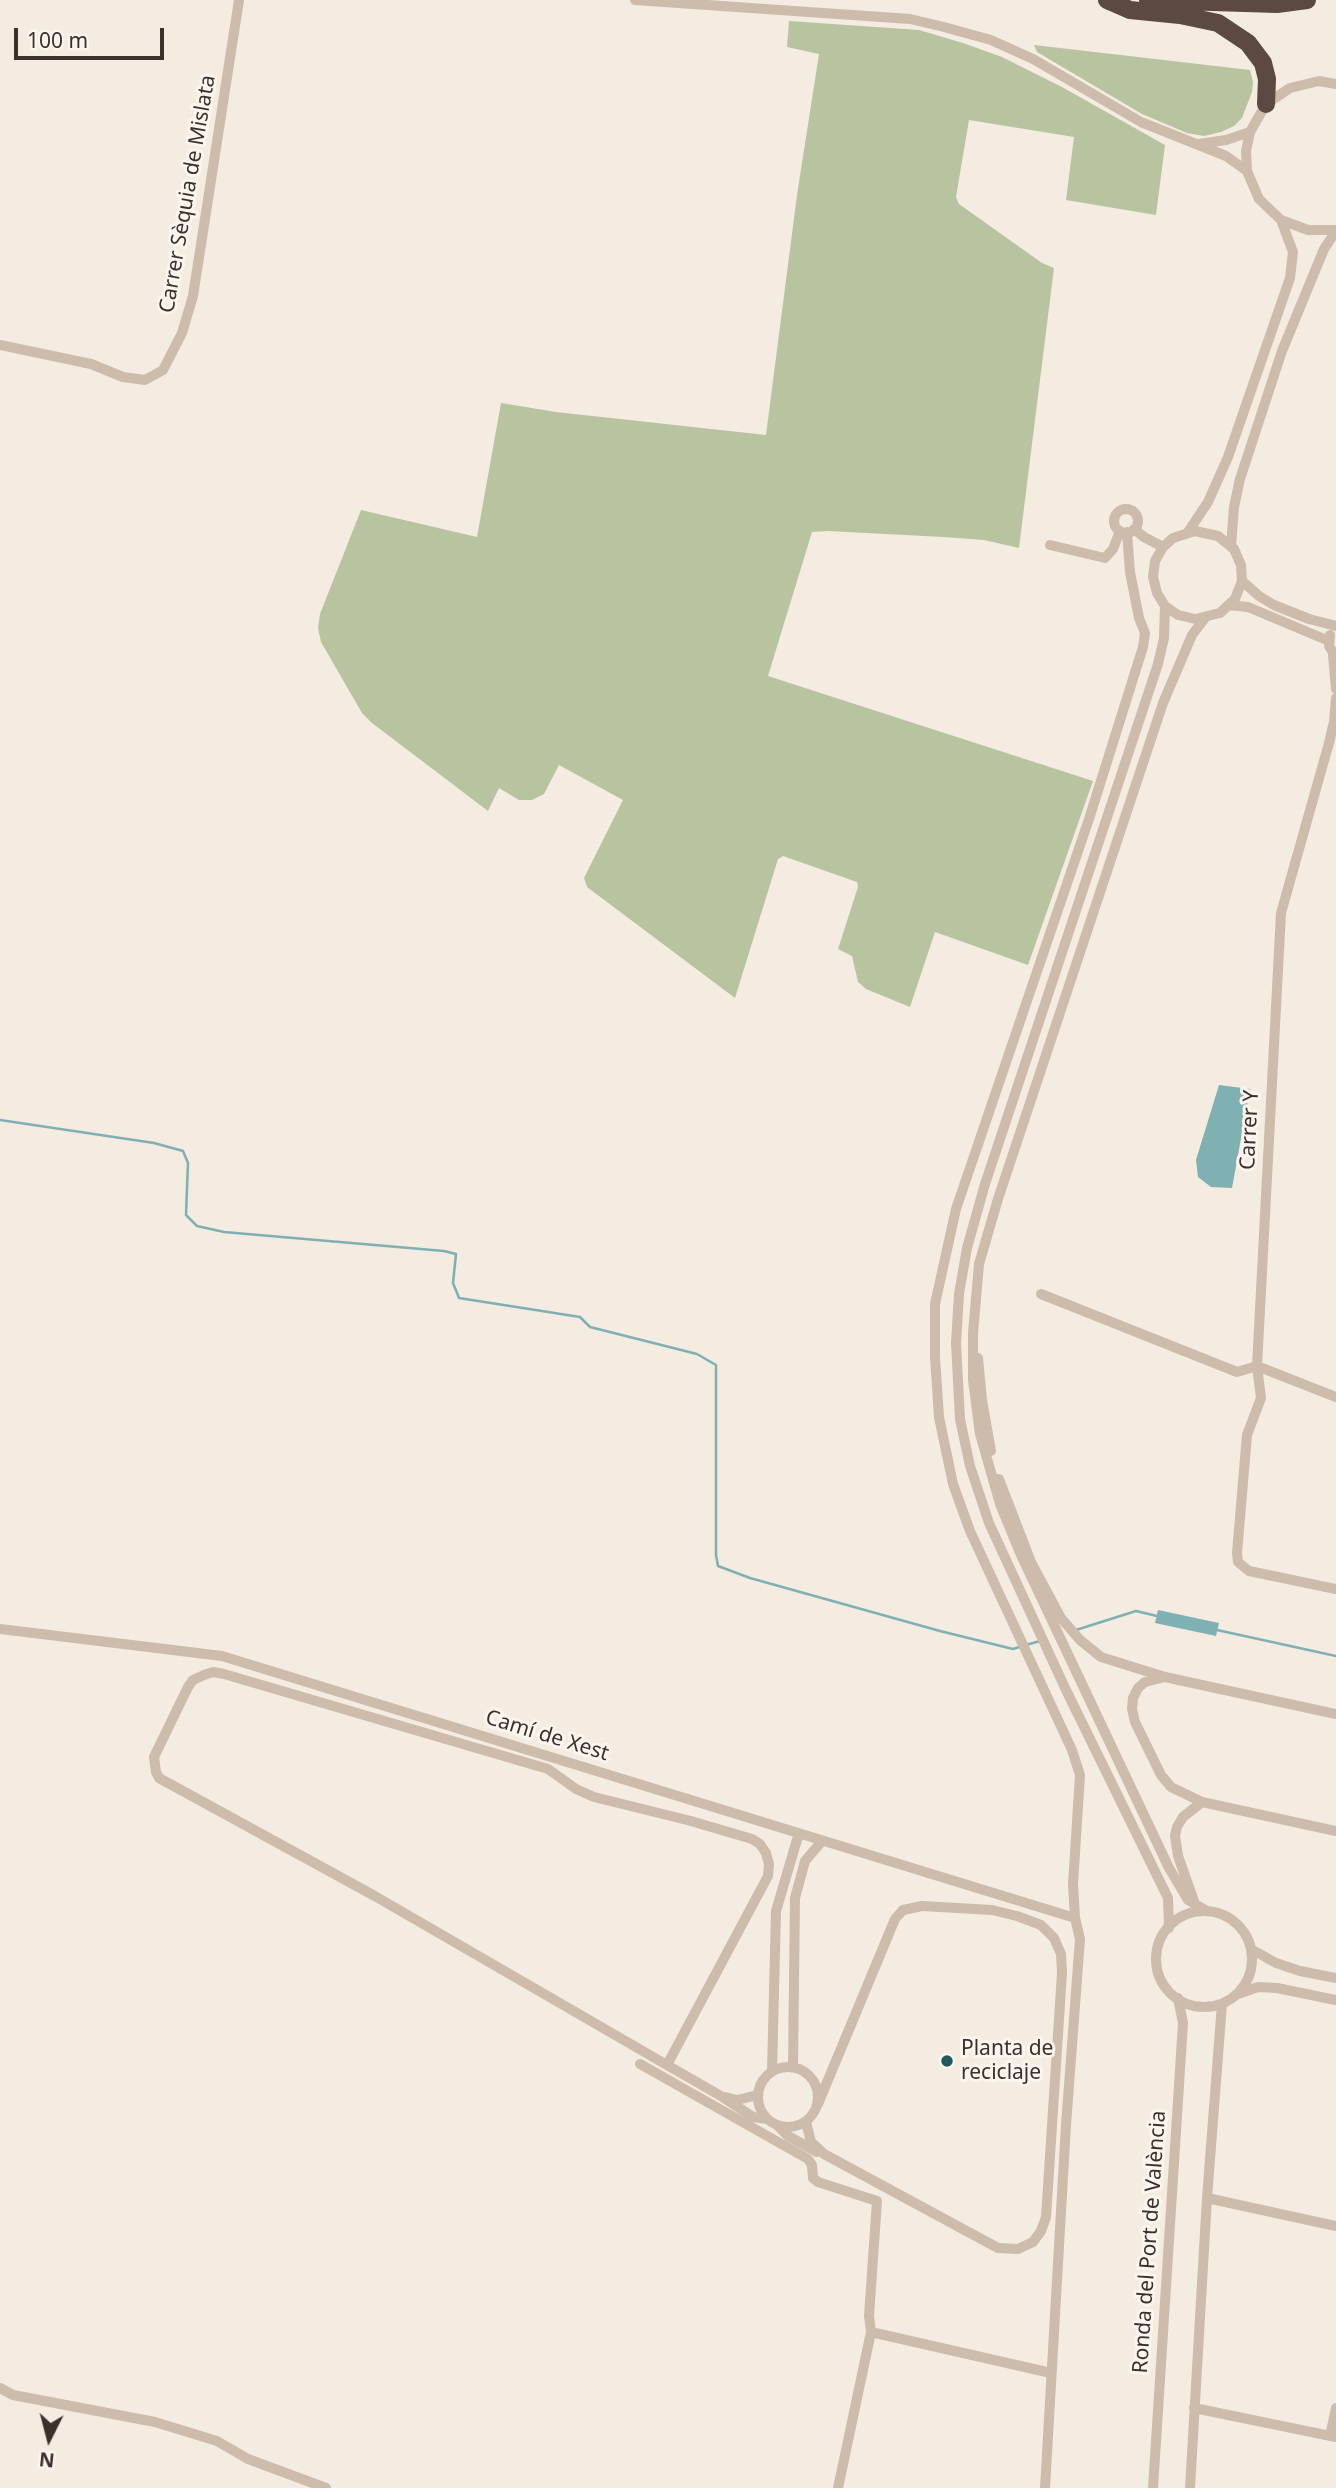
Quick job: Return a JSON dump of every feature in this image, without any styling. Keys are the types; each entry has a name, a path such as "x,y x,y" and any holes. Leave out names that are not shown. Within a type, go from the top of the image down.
{"highway":[{"path":"1107,0 1130,10 1180,15 1218,23 1248,43 1263,63 1268,79 1266,104"},
{"path":"1134,0 1277,4 1307,0"}],"street":[{"name":"Carrer Sèquia de Mislata","path":"0,345 92,363 123,377 145,380 163,370 182,333 192,296 239,0"},
{"path":"635,0 910,19 944,27 990,40 1033,59 1141,122 1226,156 1247,171"},
{"path":"1336,84 1319,81 1290,88 1266,104 1250,132 1246,151 1247,171 1259,199 1281,220 1308,230 1336,230"},
{"path":"1198,144 1226,140 1250,132"},
{"path":"1188,533 1208,502 1228,457 1290,278 1293,252 1281,220"},
{"path":"1231,547 1234,507 1240,478 1282,351 1324,248 1336,230"},
{"path":"1127,531 1163,547"},
{"path":"1050,545 1105,558 1127,531"},
{"path":"1045,2488 1080,1939 1075,1918 1074,1848 1080,1775 1072,1750 970,1531 953,1484 939,1417 935,1304 956,1209 1089,819 1143,647 1145,633 1139,618 1130,572 1127,531"},
{"path":"1203,531 1218,536 1231,547 1241,565 1242,581 1235,599 1220,614 1195,620 1178,615 1165,606 1157,593 1153,577 1155,561 1172,538 1203,531"},
{"path":"1242,581 1274,605 1336,626 1329,641 1335,656 1336,689"},
{"path":"1165,606 1164,638 1158,664 967,1248 959,1294 956,1356 960,1419 970,1466 989,1523 1060,1677 1164,1888 1168,1898 1169,1928"},
{"path":"1228,606 1248,607 1329,641"},
{"path":"1205,618 1192,635 1163,703 1002,1186 979,1264 974,1316 973,1380 980,1434 1000,1504 1021,1555 1169,1868 1188,1900 1207,1912"},
{"name":"Carrer Y","path":"1336,698 1329,743 1281,913 1257,1366 1262,1398 1247,1435 1237,1553 1242,1567 1249,1571 1336,1589"},
{"path":"1041,1294 1237,1372 1257,1366 1336,1397"},
{"path":"974,1316 982,1400 999,1481 1031,1562 1061,1618 1080,1640 1101,1657 1165,1677 1336,1714"},
{"name":"Camí de Xest","path":"0,1629 222,1656 1075,1918"},
{"path":"667,2066 768,1876 769,1864 760,1844 752,1839 691,1821 594,1797 548,1769 223,1674 213,1672 204,1675 188,1687 154,1757 153,1765 159,1778 373,1895 667,2066 721,2096 737,2100 758,2095"},
{"path":"1165,1677 1145,1682 1133,1698 1135,1722 1161,1775 1171,1787 1202,1801 1336,1831"},
{"path":"1195,1904 1178,1856 1175,1836 1183,1817 1202,1801"},
{"path":"772,2072 776,1911 799,1833"},
{"path":"793,2067 794,1898 805,1861 822,1841"},
{"path":"721,2096 753,2117 767,2119 778,2125 788,2136 814,2151 998,2248 1017,2249 1032,2242 1041,2231 1046,2217 1062,1973 1061,1954 1054,1938 1041,1926 992,1910 922,1906 903,1910 895,1919 818,2104 806,2122 796,2127 778,2125"},
{"path":"1207,1912 1220,1914 1239,1926 1251,1949 1252,1969 1244,1987 1237,1994 1222,2004 1203,2007 1184,2003 1168,1990 1157,1966 1157,1949 1169,1928 1182,1917 1207,1912"},
{"path":"1251,1949 1276,1963 1336,1979"},
{"path":"1237,1994 1258,1987 1277,1988 1336,2000"},
{"name":"Ronda del Port de València","path":"1153,2488 1183,2023 1178,1998"},
{"path":"1189,2488 1222,2004"},
{"path":"640,2064 808,2159 812,2165 813,2178 818,2182 877,2201 869,2315 871,2332 838,2488"},
{"path":"767,2119 760,2108 758,2095 763,2081 772,2072 786,2067 806,2073 815,2083 818,2104"},
{"path":"806,2073 824,2073 832,2068"},
{"path":"806,2122 810,2142 824,2154"},
{"path":"1207,2198 1336,2225"},
{"path":"871,2332 1051,2373"},
{"path":"0,2388 13,2395 155,2422 205,2437 248,2459 326,2488"},
{"path":"1194,2408 1333,2436 1336,2408"}],"green space":[{"path":"789,21 919,30 963,43 1002,57 1062,87 1165,145 1156,215 1066,200 1074,137 969,120 956,197 959,204 1042,263 1054,268 1019,548 984,540 812,532 768,676 1093,781 1028,965 935,932 910,1007 866,989 858,982 852,956 838,949 858,887 857,882 783,856 778,859 735,998 587,887 584,878 623,800 559,765 544,794 532,800 519,800 499,788 488,811 362,713 321,642 318,628 320,614 361,510 477,537 501,403 556,412 766,435 797,195 819,54 787,47"},
{"path":"1034,45 1250,70 1252,92 1242,118 1234,126 1204,136 1187,133 1142,114 1037,52"}],"water":[{"path":"1219,1085 1250,1089 1232,1188 1211,1187 1198,1177 1196,1160"},
{"path":"1158,1610 1219,1623 1216,1636 1155,1623"}],"waterway":[{"path":"0,1120 154,1143 183,1151 188,1163 186,1215 197,1226 224,1232 456,1254 453,1283 459,1298 580,1317 590,1327 697,1354 716,1365 718,1566 750,1578 940,1631 1013,1649 1019,1647"},
{"path":"1076,1630 1136,1611 1157,1616"},
{"path":"1217,1630 1336,1656"},
{"path":"1026,1645 1040,1641"}],"place":[{"name":"Planta de reciclaje","path":"947,2061"}]}
